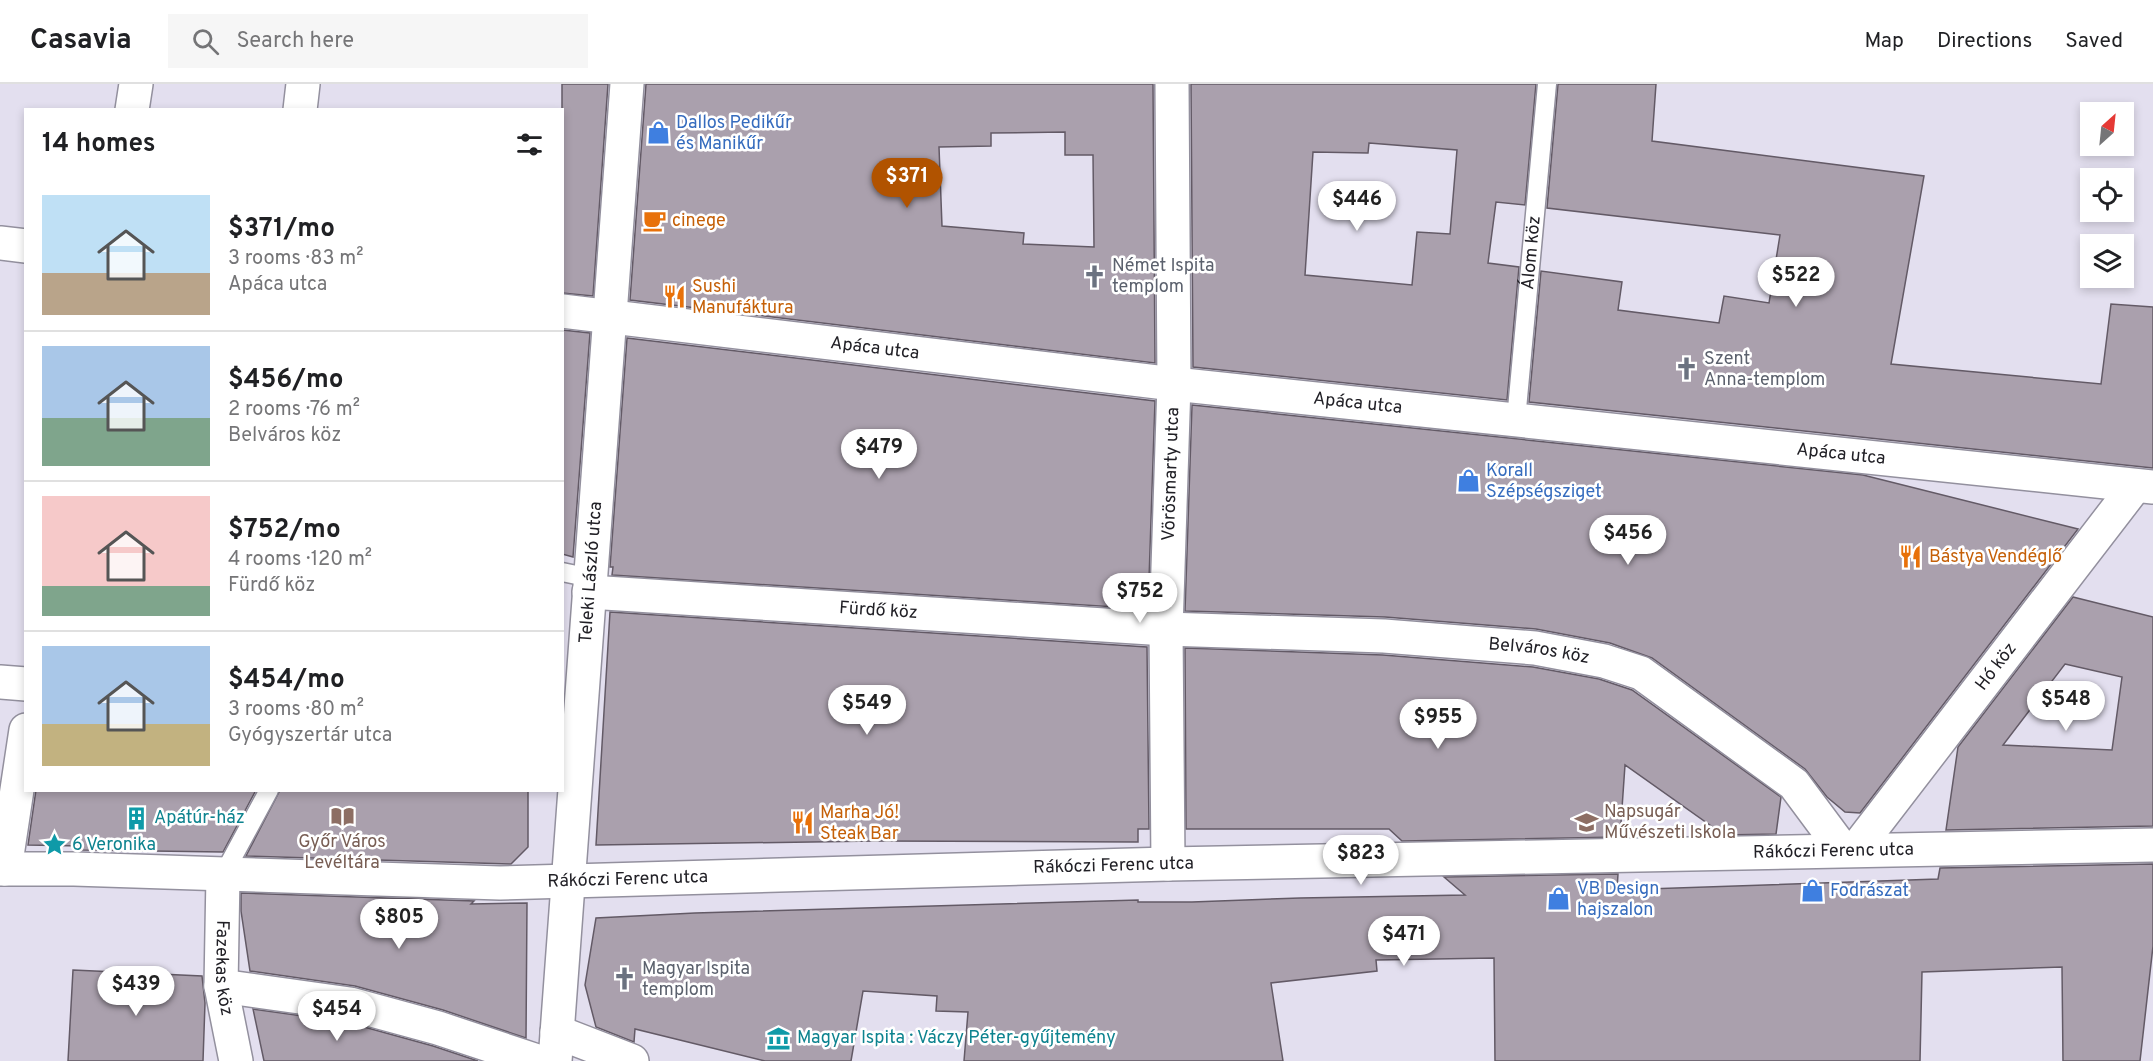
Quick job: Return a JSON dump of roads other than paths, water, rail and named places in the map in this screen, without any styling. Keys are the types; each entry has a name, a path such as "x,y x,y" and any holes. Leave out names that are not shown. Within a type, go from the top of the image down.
{"street":[{"path":"132,108 136,84"},
{"path":"300,108 303,84"},
{"name":"Teleki László utca","path":"556,1046 567,880 581,581 610,317 627,84"},
{"name":"Vörösmarty utca","path":"1168,864 1166,629 1174,384 1172,84"},
{"path":"0,243 24,246"},
{"name":"Apáca utca","path":"564,311 1174,384 2144,487"},
{"name":"Hó köz","path":"1850,849 2144,487"},
{"name":"Fürdő köz","path":"581,581 1166,629"},
{"name":"Belváros köz","path":"1166,629 1384,636 1535,648 1604,661 1632,670 1641,673 1794,784 1850,849"},
{"path":"0,682 24,684"},
{"path":"2,869 24,742"},
{"name":"Rákóczi Ferenc utca","path":"2,869 74,869 500,884 567,880 1168,864 1850,849 2153,845"},
{"name":"Fazekas köz","path":"223,875 221,986 236,1061"},
{"path":"221,986 350,1004 438,1028 537,1061"},
{"path":"556,1046 632,1061"}],"lane":[{"name":"Álom köz","path":"1516,420 1547,84"},
{"path":"223,875 268,792"}],"place":[{"name":"Dallos Pedikűr és Manikűr","path":"658,133"},
{"name":"cinege","path":"654,221"},
{"name":"Német Ispita templom","path":"1094,276"},
{"name":"Sushi Manufáktura","path":"674,297"},
{"name":"Szent Anna-templom","path":"1686,369"},
{"name":"Korall Szépségsziget","path":"1468,481"},
{"name":"Bástya Vendéglő","path":"1911,557"},
{"name":"Győr Város Levéltára","path":"342,816"},
{"name":"Apátúr-ház","path":"136,818"},
{"name":"Napsugár Művészeti Iskola","path":"1586,822"},
{"name":"Marha Jó! Steak Bar","path":"802,823"},
{"name":"6 Veronika","path":"54,845"},
{"name":"Fodrászat","path":"1812,891"},
{"name":"VB Design hajszalon","path":"1559,899"},
{"name":"Magyar Ispita templom","path":"624,979"},
{"name":"Magyar Ispita : Váczy Péter-gyűjtemény","path":"779,1038"}]}
